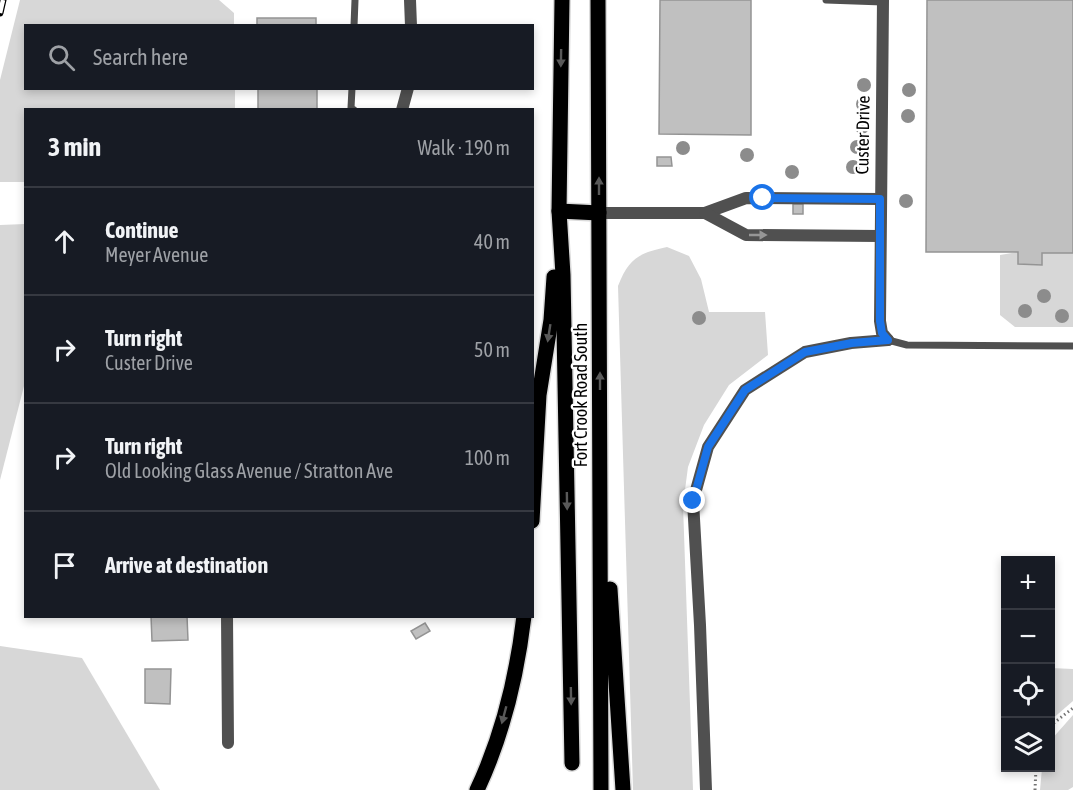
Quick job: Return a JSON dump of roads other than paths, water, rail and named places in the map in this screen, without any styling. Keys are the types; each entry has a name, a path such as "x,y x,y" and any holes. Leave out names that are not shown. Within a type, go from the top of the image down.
{"main road":[{"name":"Fort Crook Road South","path":"562,0 559,212 563,275 572,763"},
{"name":"Fort Crook Road South","path":"598,0 601,790"},
{"path":"534,484 539,395 551,320 559,212 599,213"},
{"path":"600,439 623,790"},
{"path":"477,790 499,732 520,648 524,618"}],"street":[{"path":"410,0 411,24"},
{"name":"Custer Drive","path":"883,1 880,321 882,333 888,340"},
{"path":"403,108 407,90"},
{"path":"599,213 705,213 746,198 880,199"},
{"path":"705,213 746,235 880,236"},
{"path":"706,790 693,501 708,447 745,390 805,352 852,343 888,340"},
{"path":"227,618 228,743"}],"lane":[{"path":"354,24 355,0"},
{"path":"826,0 883,1"},
{"path":"351,108 352,90"},
{"path":"888,340 908,345 1073,346"}],"railway":[{"path":"0,13 3,0"}]}
